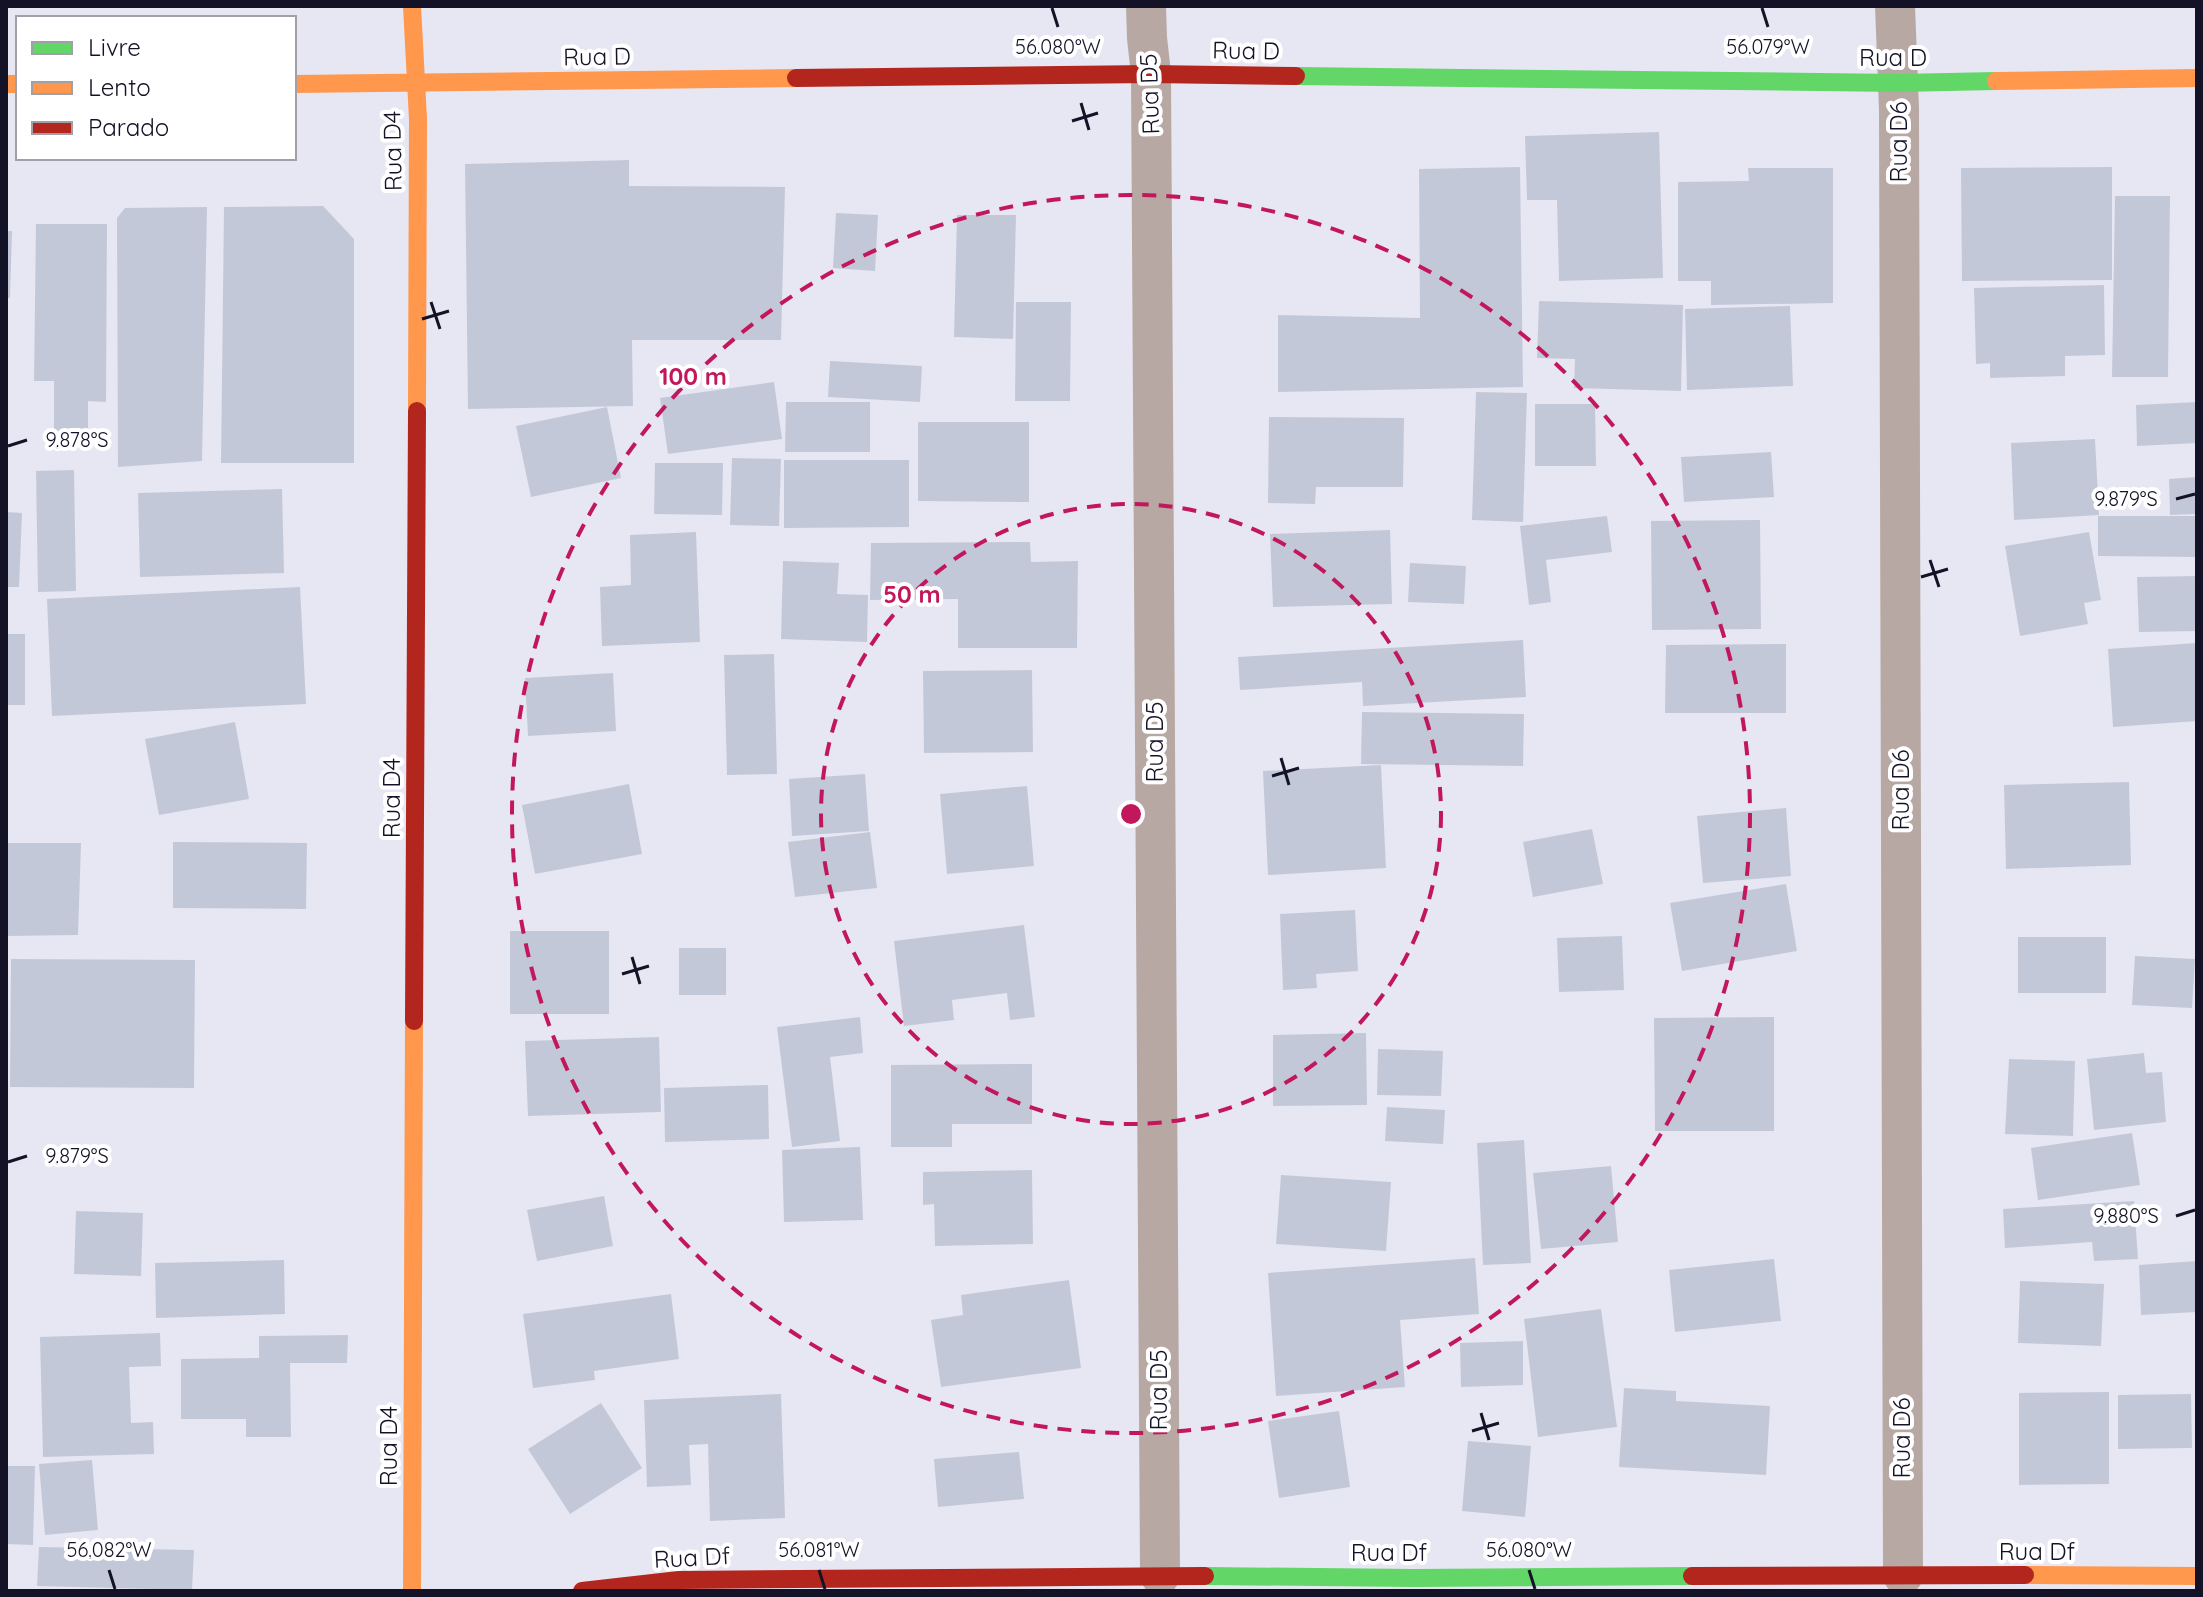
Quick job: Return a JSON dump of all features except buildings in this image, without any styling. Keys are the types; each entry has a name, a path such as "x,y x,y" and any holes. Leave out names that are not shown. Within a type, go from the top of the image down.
{"street":[{"name":"Rua D4","path":"412,6 418,151 412,1591"},
{"name":"Rua D5","path":"1146,6 1151,74 1160,1575"},
{"name":"Rua D6","path":"1895,6 1899,83 1903,1575"},
{"name":"Rua D","path":"296,84 1151,74 1899,83 2197,78"},
{"name":"Rua Df","path":"582,1591 1160,1575 1415,1584 1903,1575 2179,1581"}],"traffic: fast":[{"path":"1296,76 1899,83 1996,81"},
{"path":"1205,1576 1692,1576"}],"traffic: slow":[{"path":"412,6 418,119 417,411"},
{"path":"296,84 796,78"},
{"path":"1996,81 2197,78"},
{"path":"6,84 16,84"},
{"path":"412,1591 414,1021"},
{"path":"2025,1575 2197,1576"}],"traffic: jam":[{"path":"796,78 1151,74 1296,76"},
{"path":"414,1021 417,411"},
{"path":"1692,1576 2025,1575"},
{"path":"582,1591 679,1580 1205,1576"}]}
